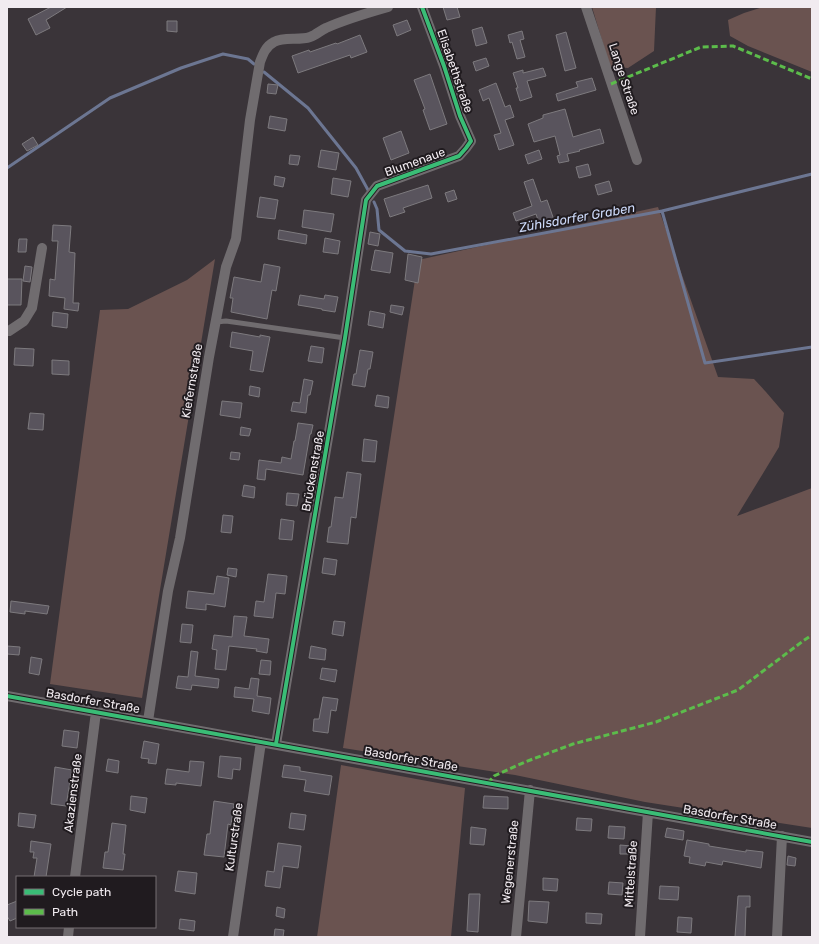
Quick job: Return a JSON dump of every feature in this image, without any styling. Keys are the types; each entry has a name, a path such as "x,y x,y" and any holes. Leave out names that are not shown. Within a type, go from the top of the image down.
{"street":[{"name":"Kiefernstraße","path":"148,721 168,591 180,538 194,446 226,267 236,239 250,120 260,62 268,47 278,40 310,37 326,28 353,17 388,7"},
{"name":"Elisabethstraße","path":"422,7 444,66 460,116 471,140"},
{"name":"Lange Straße","path":"586,7 637,160"},
{"name":"Blumenaue","path":"366,200 377,186 459,156 471,140"},
{"name":"Brückenstraße","path":"276,744 345,338 366,200"},
{"path":"7,331 24,321 32,308 42,248"},
{"name":"Basdorfer Straße","path":"7,696 812,842"},
{"name":"Akazienstraße","path":"75,876 96,712"},
{"name":"Kulturstraße","path":"233,937 261,742"},
{"name":"Wegenerstraße","path":"516,937 530,790"},
{"name":"Mittelstraße","path":"640,937 648,812"},
{"path":"777,937 782,836"}],"lane":[{"path":"216,322 226,321 345,338"}],"shaded area":[{"path":"592,7 656,7 654,51 628,68 610,67"},
{"path":"763,7 812,7 812,72 748,46 730,36 728,20"},
{"path":"658,207 718,377 754,379 784,413 779,447 737,516 812,488 812,828 645,802 515,775 343,748 418,260"},
{"path":"215,259 142,698 50,684 100,310 128,309 187,280"},
{"path":"341,765 465,788 451,937 317,937"}],"building":[{"path":"51,7 67,7 46,20 50,28 36,35 28,19"},
{"path":"443,7 457,7 460,17 447,20"},
{"path":"407,20 411,30 397,36 393,25"},
{"path":"167,21 177,21 177,32 167,31"},
{"path":"482,27 487,43 476,46 472,30"},
{"path":"522,31 524,39 520,40 525,57 517,59 512,42 510,43 508,35"},
{"path":"566,32 576,68 565,71 556,35"},
{"path":"360,35 367,52 351,58 350,55 298,73 292,56 309,50 310,52 336,43 337,44"},
{"path":"486,58 489,66 476,71 473,62"},
{"path":"543,68 546,76 527,81 532,97 520,101 516,88 518,88 513,73 523,70 523,73"},
{"path":"430,74 447,124 430,130 423,110 425,109 414,80"},
{"path":"592,78 596,90 558,101 556,94 578,87 576,82"},
{"path":"496,83 505,107 510,105 514,117 505,120 514,145 499,150 494,135 501,133 489,98 483,101 479,90"},
{"path":"268,84 278,85 276,94 267,93"},
{"path":"565,109 573,137 600,129 604,143 567,154 569,161 559,163 557,156 560,155 555,136 534,142 528,124 543,118 543,115"},
{"path":"270,116 287,119 285,131 268,128"},
{"path":"401,131 409,153 391,160 383,138"},
{"path":"33,137 38,145 27,151 22,144"},
{"path":"321,150 339,153 336,170 318,167"},
{"path":"539,150 542,159 528,164 525,155"},
{"path":"290,155 300,156 298,165 289,164"},
{"path":"588,164 591,175 579,178 576,167"},
{"path":"275,176 285,178 283,187 274,185"},
{"path":"333,178 351,181 348,197 331,194"},
{"path":"533,179 541,202 547,200 554,220 540,226 536,214 516,221 513,213 532,206 524,182"},
{"path":"609,181 612,191 598,195 595,185"},
{"path":"428,185 432,198 403,208 405,212 390,217 384,199"},
{"path":"454,190 457,199 448,202 445,193"},
{"path":"260,197 278,200 275,219 257,217"},
{"path":"304,210 334,214 331,232 302,227"},
{"path":"53,225 71,226 69,252 75,253 73,303 79,303 78,311 64,309 65,298 49,296 50,279 55,280 58,241 52,241"},
{"path":"279,230 307,235 306,244 278,239"},
{"path":"370,232 380,234 378,246 368,244"},
{"path":"325,238 340,241 338,254 323,252"},
{"path":"19,239 27,239 26,252 18,252"},
{"path":"375,250 393,253 390,273 371,270"},
{"path":"408,254 422,257 418,283 405,280"},
{"path":"264,264 280,267 276,291 272,290 267,319 231,312 233,298 230,298 234,277 261,282"},
{"path":"25,266 32,267 30,282 23,281"},
{"path":"7,279 22,279 21,305 7,305"},
{"path":"300,295 324,299 325,295 338,297 335,312 298,305"},
{"path":"391,305 404,307 402,315 390,312"},
{"path":"370,311 385,314 383,328 368,325"},
{"path":"53,312 68,314 67,328 52,326"},
{"path":"232,332 260,337 260,335 270,337 263,372 250,370 253,351 230,347"},
{"path":"311,346 324,348 322,363 308,361"},
{"path":"15,348 34,349 33,366 14,365"},
{"path":"360,350 373,352 365,387 352,385 354,374 356,374"},
{"path":"52,360 69,361 69,375 52,374"},
{"path":"304,379 313,381 310,395 308,395 306,413 291,411 293,402 300,403"},
{"path":"250,386 260,388 259,397 249,395"},
{"path":"377,395 389,397 388,408 375,406"},
{"path":"222,401 242,403 240,418 220,415"},
{"path":"30,413 44,414 43,430 28,429"},
{"path":"298,423 313,425 303,475 266,469 265,480 257,479 259,460 281,463 282,457 291,459"},
{"path":"241,427 251,429 249,436 240,435"},
{"path":"364,439 377,441 375,462 362,461"},
{"path":"231,452 240,453 239,460 230,459"},
{"path":"347,472 361,474 356,518 351,517 348,544 327,542 329,527 331,527 335,497 343,498"},
{"path":"244,485 255,487 254,498 242,496"},
{"path":"287,493 299,494 297,506 286,505"},
{"path":"223,515 233,516 231,533 221,532"},
{"path":"281,519 294,521 292,540 279,539"},
{"path":"324,558 337,560 335,575 322,573"},
{"path":"228,568 237,569 236,577 227,575"},
{"path":"268,574 287,576 285,594 276,593 273,618 254,616 256,601 264,602"},
{"path":"217,576 229,578 225,607 206,604 206,610 186,608 188,591 214,594"},
{"path":"11,601 49,606 47,614 25,611 25,614 10,612"},
{"path":"234,616 247,617 244,636 269,639 267,653 256,651 257,649 229,646 226,670 215,669 217,650 212,649 214,635 232,637"},
{"path":"334,621 345,622 343,636 332,634"},
{"path":"182,624 193,625 191,643 180,642"},
{"path":"7,646 20,647 19,655 7,654"},
{"path":"311,646 326,649 325,660 309,658"},
{"path":"191,651 198,652 195,676 219,679 218,688 192,685 191,690 176,688 178,676 188,677"},
{"path":"31,657 42,659 39,675 29,673"},
{"path":"261,660 271,661 270,675 259,674"},
{"path":"322,668 337,670 335,682 320,679"},
{"path":"251,678 259,679 257,696 271,698 269,714 252,711 254,699 234,697 235,687 249,689"},
{"path":"323,697 338,699 336,711 331,710 328,733 313,731 314,719 319,719"},
{"path":"64,730 79,732 77,748 62,746"},
{"path":"144,741 159,744 156,764 148,763 149,759 141,758"},
{"path":"220,756 241,758 240,770 233,769 232,779 218,777"},
{"path":"108,759 119,761 118,773 106,771"},
{"path":"190,761 204,762 201,786 176,783 176,785 165,784 167,769 189,772"},
{"path":"284,765 300,767 300,771 332,776 329,795 304,791 306,780 282,777"},
{"path":"55,767 72,770 66,806 51,804"},
{"path":"131,796 147,798 145,813 130,810"},
{"path":"484,796 508,797 508,809 483,808"},
{"path":"214,801 234,804 231,825 228,824 224,857 204,855 207,834 210,834"},
{"path":"19,813 36,815 34,828 18,826"},
{"path":"291,813 306,815 304,830 289,828"},
{"path":"577,818 592,819 591,831 576,830"},
{"path":"112,823 126,825 123,870 103,868 105,852 108,852"},
{"path":"609,826 625,827 624,839 608,838"},
{"path":"471,827 486,829 484,845 470,844"},
{"path":"667,828 684,831 683,840 665,837"},
{"path":"687,840 709,844 709,846 746,852 746,850 763,852 761,868 723,861 722,865 706,862 705,866 689,863 690,857 684,856"},
{"path":"31,841 51,844 46,876 34,876 37,858 33,858 34,852 30,852"},
{"path":"278,843 301,846 298,868 283,866 280,888 265,886 267,871 274,872"},
{"path":"620,845 632,846 631,854 620,854"},
{"path":"788,856 796,858 795,866 787,865"},
{"path":"178,871 197,873 195,894 175,891"},
{"path":"543,878 558,879 557,891 543,890"},
{"path":"609,882 623,883 622,895 608,894"},
{"path":"660,886 679,887 678,900 659,899"},
{"path":"469,894 480,894 478,932 467,931"},
{"path":"738,896 750,896 750,907 746,907 745,937 735,937"},
{"path":"16,901 16,918 10,921 7,916 7,905"},
{"path":"529,901 549,902 547,923 528,921"},
{"path":"277,907 285,909 284,918 276,916"},
{"path":"586,913 602,914 601,924 586,923"},
{"path":"678,917 692,918 691,933 677,932"},
{"path":"180,919 195,921 194,931 179,929"},
{"path":"275,929 284,930 283,937 274,937"}],"waterway":[{"name":"Zühlsdorfer Graben","path":"7,168 110,98 181,68 223,54 248,59 254,64"},
{"name":"Zühlsdorfer Graben","path":"264,72 308,108 356,168 368,190"},
{"name":"Zühlsdorfer Graben","path":"374,202 377,209 379,230 405,251 431,254 662,211 812,174"},
{"path":"662,211 705,363 812,347"}],"marked path":[{"path":"611,84 701,47 733,46 812,79"},
{"path":"488,783 494,776 525,762 573,744 656,722 738,690 812,635"}],"cycle path":[{"path":"276,744 345,338 366,200 377,186 459,156 471,141 460,116 444,66 422,7"},
{"path":"7,696 812,842"}]}
